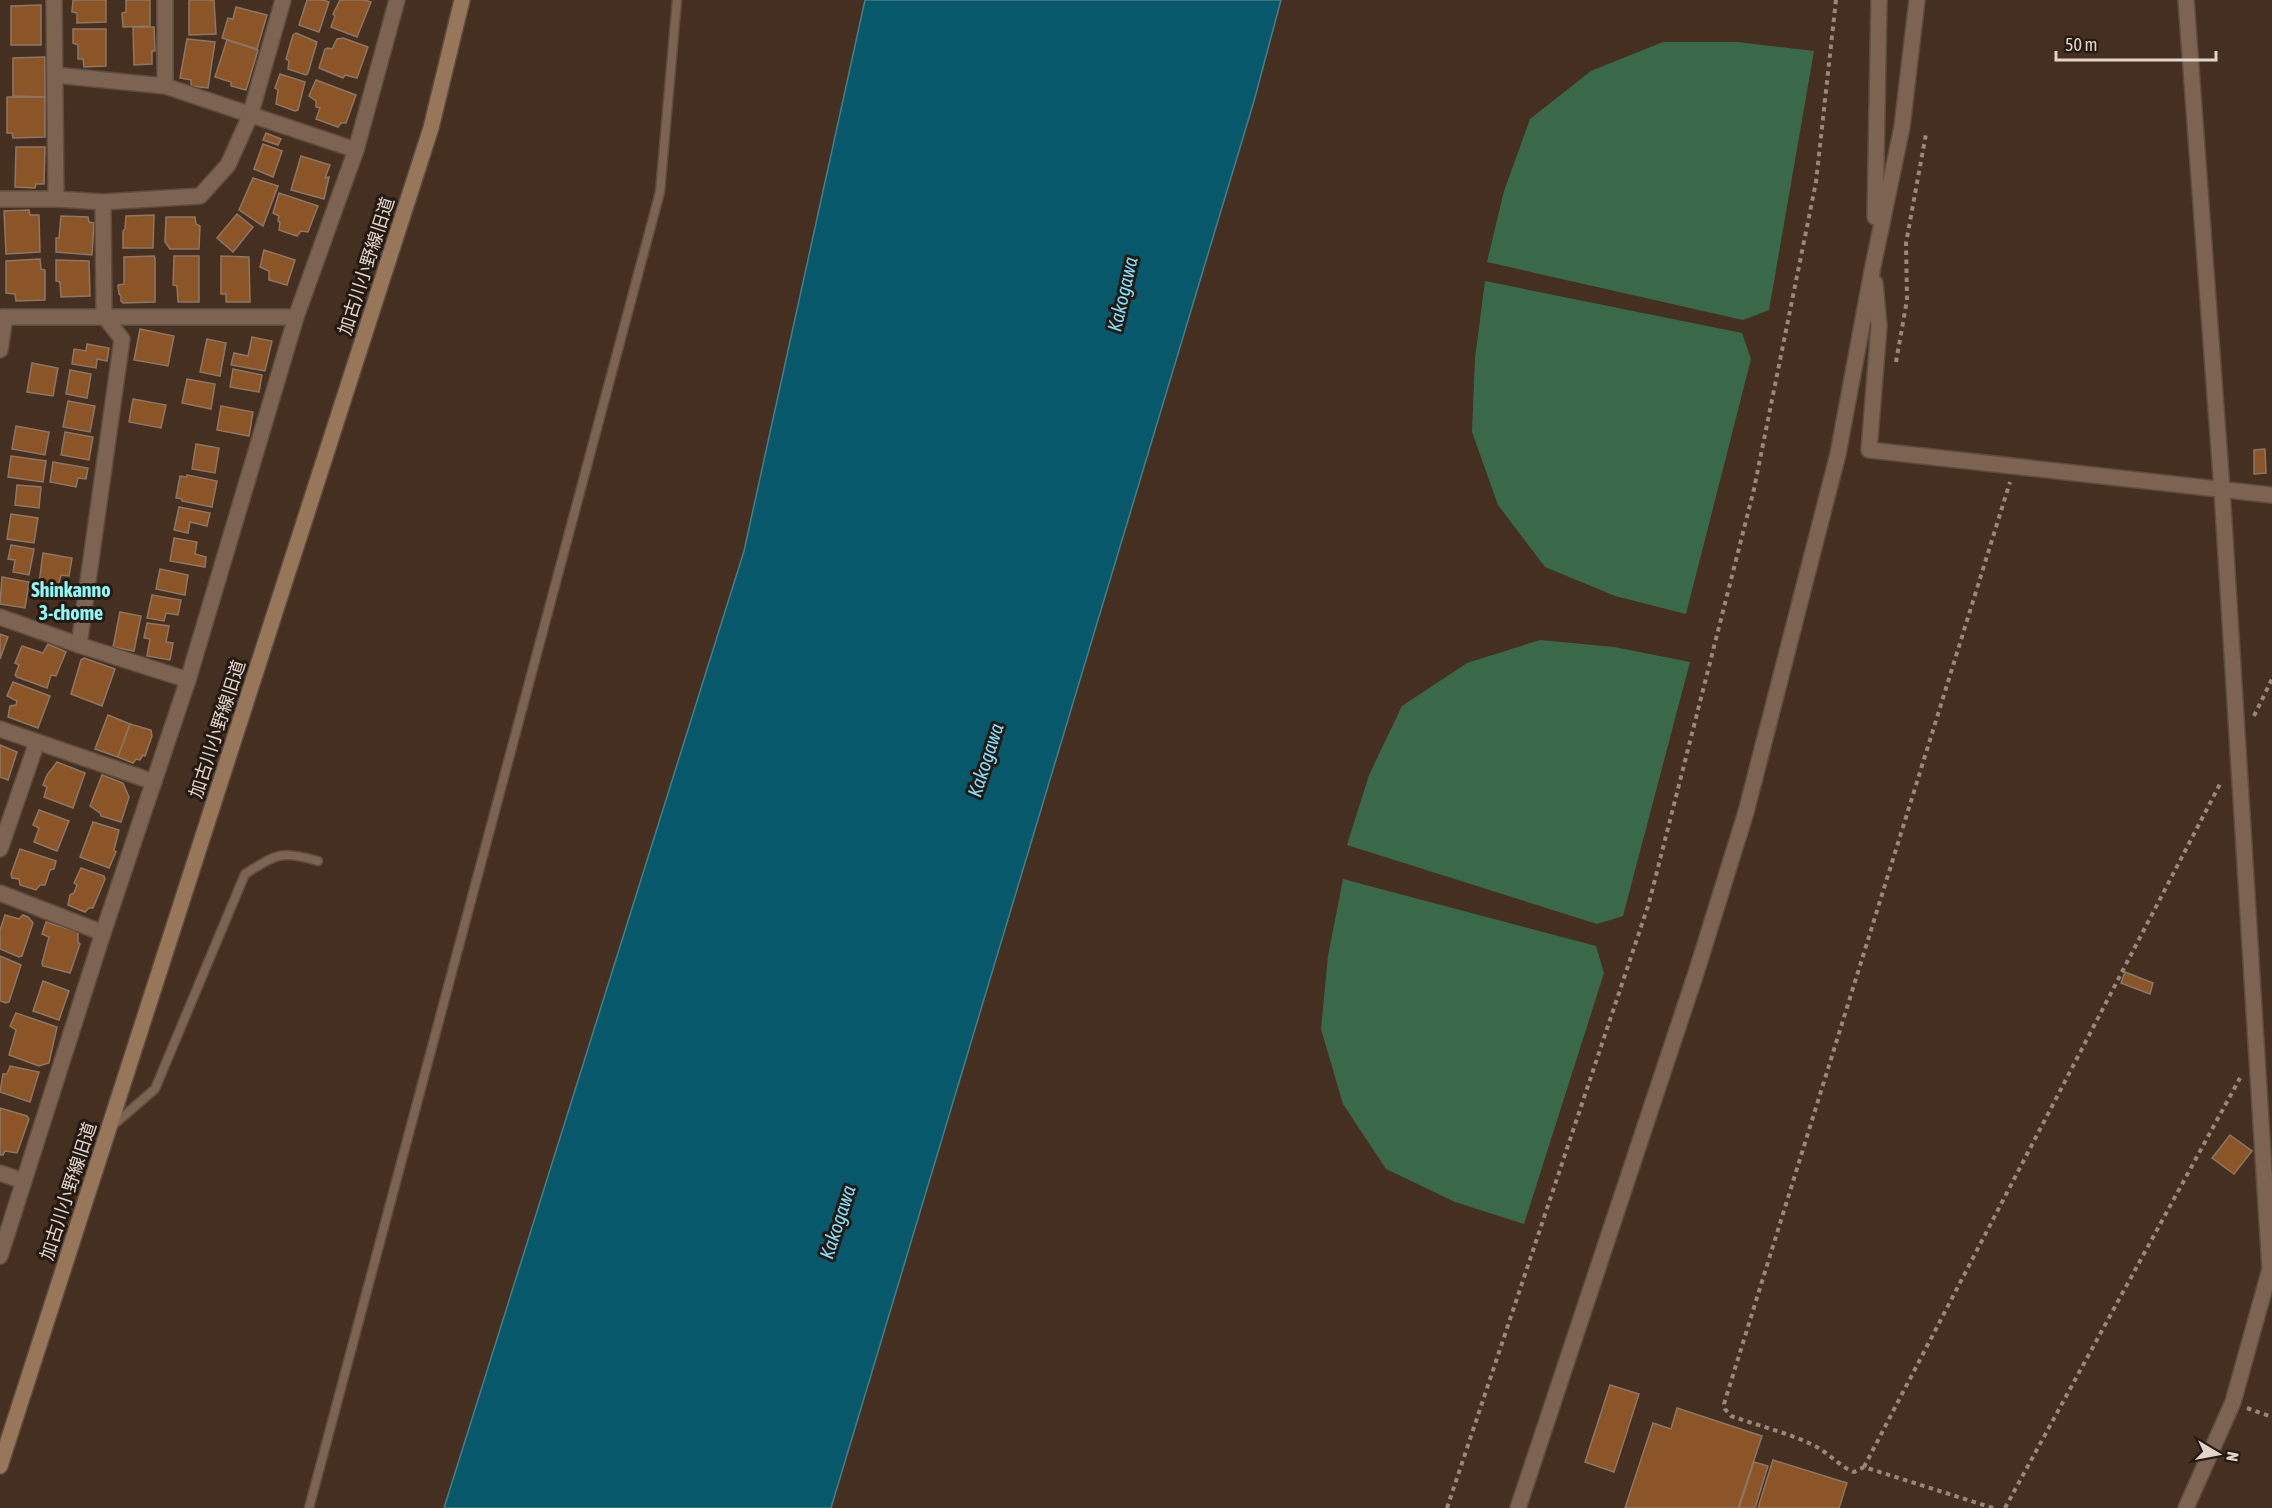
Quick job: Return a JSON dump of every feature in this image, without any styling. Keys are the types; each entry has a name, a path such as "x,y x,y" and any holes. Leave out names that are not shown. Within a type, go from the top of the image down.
{"street":[{"path":"54,0 56,199"},
{"path":"165,0 165,86"},
{"path":"0,199 103,202 200,196 228,165 250,116 283,0"},
{"path":"0,1256 188,680 296,317 356,150 397,0"},
{"name":"加古川小野線旧道","path":"0,1466 431,128 462,0"},
{"path":"1879,0 1873,266 1879,326 1869,450 2272,495"},
{"path":"1518,1508 1697,970 1746,812 1838,454 1902,127 1917,0"},
{"path":"2186,0 2222,490 2270,1269 2233,1402 2186,1508"},
{"path":"55,75 165,86 356,150"},
{"path":"79,645 122,339 104,316 103,202"},
{"path":"0,350 3,317 296,317"},
{"path":"0,617 188,680"},
{"path":"0,729 154,782"},
{"path":"1,843 37,742"},
{"path":"0,893 104,933"},
{"path":"0,1173 23,1181"}],"lane":[{"path":"309,1508 660,192 677,0"},
{"path":"109,1129 155,1089 245,874 270,858 292,853 318,861"}],"path":[{"path":"1447,1508 1649,903 1756,478 1816,182 1836,0"},
{"path":"1895,369 1907,300 1906,243 1926,134"},
{"path":"2015,466 1724,1404 1725,1410 1731,1416 1798,1438 1819,1448 1843,1467 1854,1472 1864,1467 2222,781"},
{"path":"2253,720 2272,679"},
{"path":"2005,1508 2256,1049"},
{"path":"2233,1402 2272,1418"},
{"path":"1864,1467 1993,1508"}],"green space":[{"path":"1663,42 1737,42 1814,51 1769,310 1743,320 1487,262 1504,191 1530,119 1591,71"},
{"path":"1485,281 1742,333 1751,359 1686,614 1615,596 1545,567 1498,505 1472,432 1475,358"},
{"path":"1540,640 1614,647 1690,662 1623,916 1597,924 1347,845 1369,775 1402,706 1467,663"},
{"path":"1343,879 1596,946 1604,973 1524,1224 1455,1202 1386,1169 1343,1104 1321,1029 1328,956"}],"water":[{"name":"Kakogawa","path":"865,0 1281,0 1254,101 831,1508 444,1508 744,551"}],"building":[{"path":"73,0 106,0 106,22 77,23 77,13 72,12"},
{"path":"126,0 150,0 150,26 123,27 122,13 126,12"},
{"path":"189,0 214,0 216,34 189,35"},
{"path":"307,0 329,2 319,32 299,25"},
{"path":"340,0 371,2 357,37 331,27 335,16 333,14"},
{"path":"41,5 41,45 11,45 11,6"},
{"path":"236,7 267,15 257,49 222,38 228,18 233,19"},
{"path":"133,27 154,27 155,51 152,51 152,64 134,65"},
{"path":"73,29 106,29 106,66 84,67 83,59 78,59 78,45 73,43"},
{"path":"296,33 317,42 306,75 288,69 289,61 286,59 293,35"},
{"path":"343,38 368,47 357,78 345,75 343,78 319,68 325,49 332,49 337,39"},
{"path":"187,39 215,42 208,88 191,86 191,80 180,78"},
{"path":"227,40 258,50 246,90 231,86 231,82 215,77"},
{"path":"45,57 45,97 13,96 13,58"},
{"path":"280,74 305,82 298,110 276,104 278,90 275,88"},
{"path":"316,80 356,95 346,123 341,123 338,127 316,119 320,108 316,107 316,101 309,96"},
{"path":"7,97 45,97 45,137 13,138 12,133 7,133"},
{"path":"266,133 281,139 278,145 263,140"},
{"path":"263,144 282,151 273,177 254,169"},
{"path":"16,147 45,147 44,184 36,184 35,188 15,187"},
{"path":"301,156 330,165 325,178 329,177 324,199 291,190"},
{"path":"253,178 278,186 263,226 239,210"},
{"path":"279,193 318,206 308,232 301,231 297,236 279,230 279,216 273,213"},
{"path":"29,210 30,215 39,215 40,252 6,254 4,211"},
{"path":"237,214 253,227 233,252 217,238"},
{"path":"154,215 153,248 123,248 126,216"},
{"path":"61,216 88,217 89,222 94,223 92,255 56,252 56,238 59,238"},
{"path":"166,217 195,217 196,224 200,226 199,249 170,249 165,242"},
{"path":"264,250 295,260 287,285 269,280 269,271 260,267"},
{"path":"154,256 155,302 123,303 118,285 124,284 124,257"},
{"path":"174,256 199,256 199,302 178,302 177,286 173,285"},
{"path":"221,256 249,257 250,302 226,302 226,294 221,294"},
{"path":"40,259 41,269 45,270 45,300 16,301 15,294 6,293 6,261"},
{"path":"56,260 89,261 90,296 61,297 60,282 56,281"},
{"path":"140,329 174,336 168,366 134,360"},
{"path":"252,337 272,341 265,371 231,365 234,353 248,356"},
{"path":"207,339 226,343 220,376 200,372"},
{"path":"87,344 109,348 107,361 97,359 96,368 72,364 74,349 86,351"},
{"path":"32,363 58,368 53,396 27,392"},
{"path":"233,369 262,375 259,392 230,387"},
{"path":"70,370 91,374 87,398 66,394"},
{"path":"187,379 215,384 211,409 182,403"},
{"path":"133,399 166,405 161,428 129,422"},
{"path":"68,401 95,406 90,432 63,427"},
{"path":"221,406 253,412 249,436 217,430"},
{"path":"16,426 49,432 45,455 12,449"},
{"path":"65,432 93,437 89,460 61,455"},
{"path":"196,444 219,448 215,473 192,469"},
{"path":"2265,449 2266,473 2254,474 2254,450"},
{"path":"11,456 46,461 43,482 8,477"},
{"path":"53,462 88,468 86,479 78,478 76,487 50,482"},
{"path":"187,475 217,481 212,507 176,498 180,476 187,477"},
{"path":"17,485 41,487 39,508 15,505"},
{"path":"179,507 210,513 207,526 190,522 188,533 174,530"},
{"path":"11,514 38,518 34,543 7,539"},
{"path":"174,538 197,542 195,554 206,557 205,567 170,561"},
{"path":"11,545 34,549 29,575 13,572 15,560 8,559"},
{"path":"43,553 72,558 69,576 61,575 58,587 39,583"},
{"path":"160,569 188,575 185,595 156,589"},
{"path":"2,577 29,582 25,608 0,604"},
{"path":"152,595 181,600 178,615 166,613 164,621 147,618"},
{"path":"120,612 141,616 134,651 113,647"},
{"path":"147,623 169,626 166,642 173,643 170,660 147,656 150,639 144,638"},
{"path":"0,634 8,637 0,659"},
{"path":"48,644 66,652 56,676 51,675 47,688 15,675 19,665 15,663 22,646 43,653"},
{"path":"84,658 115,669 102,706 71,694 81,660"},
{"path":"13,682 50,696 38,728 8,717 10,706 16,705 17,701 7,696"},
{"path":"108,715 130,724 118,757 95,749"},
{"path":"130,724 151,730 152,736 145,756 143,755 140,760 136,759 133,763 118,757"},
{"path":"0,745 17,752 8,780 0,777"},
{"path":"57,762 85,773 73,808 44,797 47,787 43,785"},
{"path":"102,775 123,783 129,797 121,822 101,816 90,806"},
{"path":"39,810 69,821 57,851 34,842 39,828 33,825"},
{"path":"93,822 119,830 114,850 116,852 109,868 80,857"},
{"path":"20,849 56,861 45,885 40,885 36,890 20,885 19,879 12,878 11,874"},
{"path":"81,868 104,876 105,879 93,908 85,912 68,905 70,895 74,893 77,885 74,883"},
{"path":"5,915 19,919 23,915 33,923 22,956 19,957 0,949 0,930"},
{"path":"46,922 78,932 80,944 70,973 43,966 49,937 42,934"},
{"path":"0,956 21,965 9,1002 6,1003 0,1001"},
{"path":"2125,972 2153,983 2150,994 2121,983"},
{"path":"43,981 69,991 59,1020 33,1011"},
{"path":"16,1013 57,1027 49,1063 39,1066 9,1055 16,1030 10,1026"},
{"path":"10,1066 39,1072 30,1102 0,1092 3,1074 7,1074"},
{"path":"0,1108 27,1116 29,1119 17,1153 5,1151 3,1155 0,1155"},
{"path":"2230,1135 2252,1151 2234,1174 2212,1158"},
{"path":"1610,1385 1639,1394 1614,1472 1585,1462"},
{"path":"1677,1408 1762,1436 1738,1508 1625,1508 1653,1423 1671,1429"},
{"path":"1773,1460 1847,1483 1839,1508 1758,1508"},
{"path":"1754,1462 1768,1466 1755,1508 1739,1508"}],"district":[{"name":"Shinkanno 3-chome","path":"71,600"}]}
